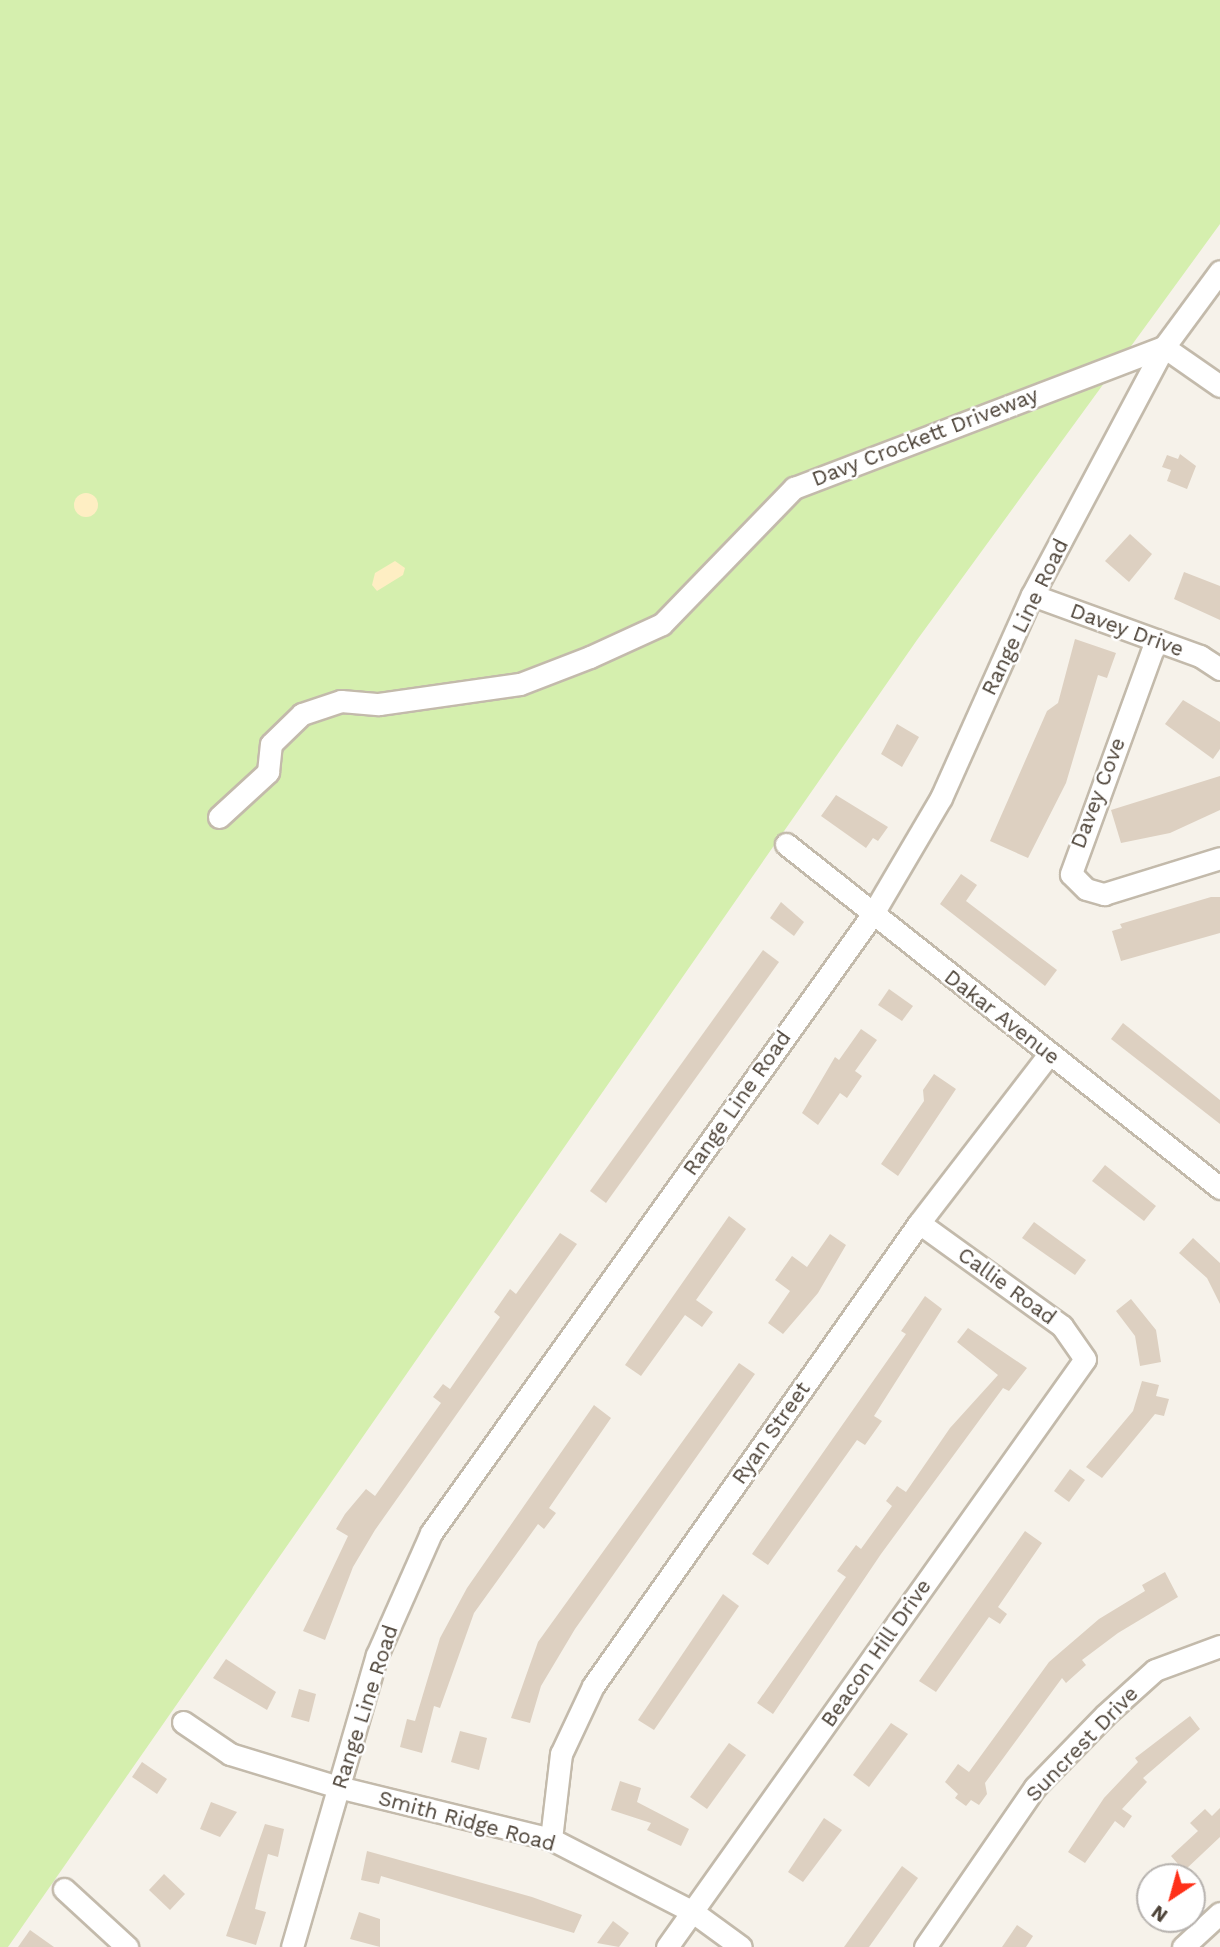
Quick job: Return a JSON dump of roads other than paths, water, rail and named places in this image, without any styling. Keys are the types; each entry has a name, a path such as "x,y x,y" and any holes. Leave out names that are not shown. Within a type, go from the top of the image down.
{"street":[{"name":"Range Line Road","path":"292,1947 377,1655 431,1533 872,915 942,797 1032,595 1164,347 1220,271"},
{"path":"1164,347 1220,386"},
{"name":"Davy Crockett Driveway","path":"219,817 268,772 271,744 302,714 341,701 379,704 520,684 590,657 662,624 794,488 1164,347"},
{"name":"Davey Drive","path":"1032,595 1156,640 1220,669"},
{"name":"Davey Cove","path":"1156,640 1071,874 1086,889 1104,894 1220,858"},
{"name":"Dakar Avenue","path":"786,844 872,915 1220,1188"},
{"name":"Ryan Street","path":"551,1839 561,1755 593,1686 919,1223 1049,1054"},
{"name":"Callie Road","path":"919,1223 1062,1326 1085,1359"},
{"name":"Beacon Hill Drive","path":"667,1947 1085,1359"},
{"name":"Suncrest Drive","path":"925,1947 1035,1787 1105,1715 1155,1670 1220,1646"},
{"name":"Smith Ridge Road","path":"183,1723 230,1754 338,1787 551,1839 693,1912 741,1947"},
{"path":"64,1889 127,1947"},
{"path":"1183,1947 1220,1913"}]}
